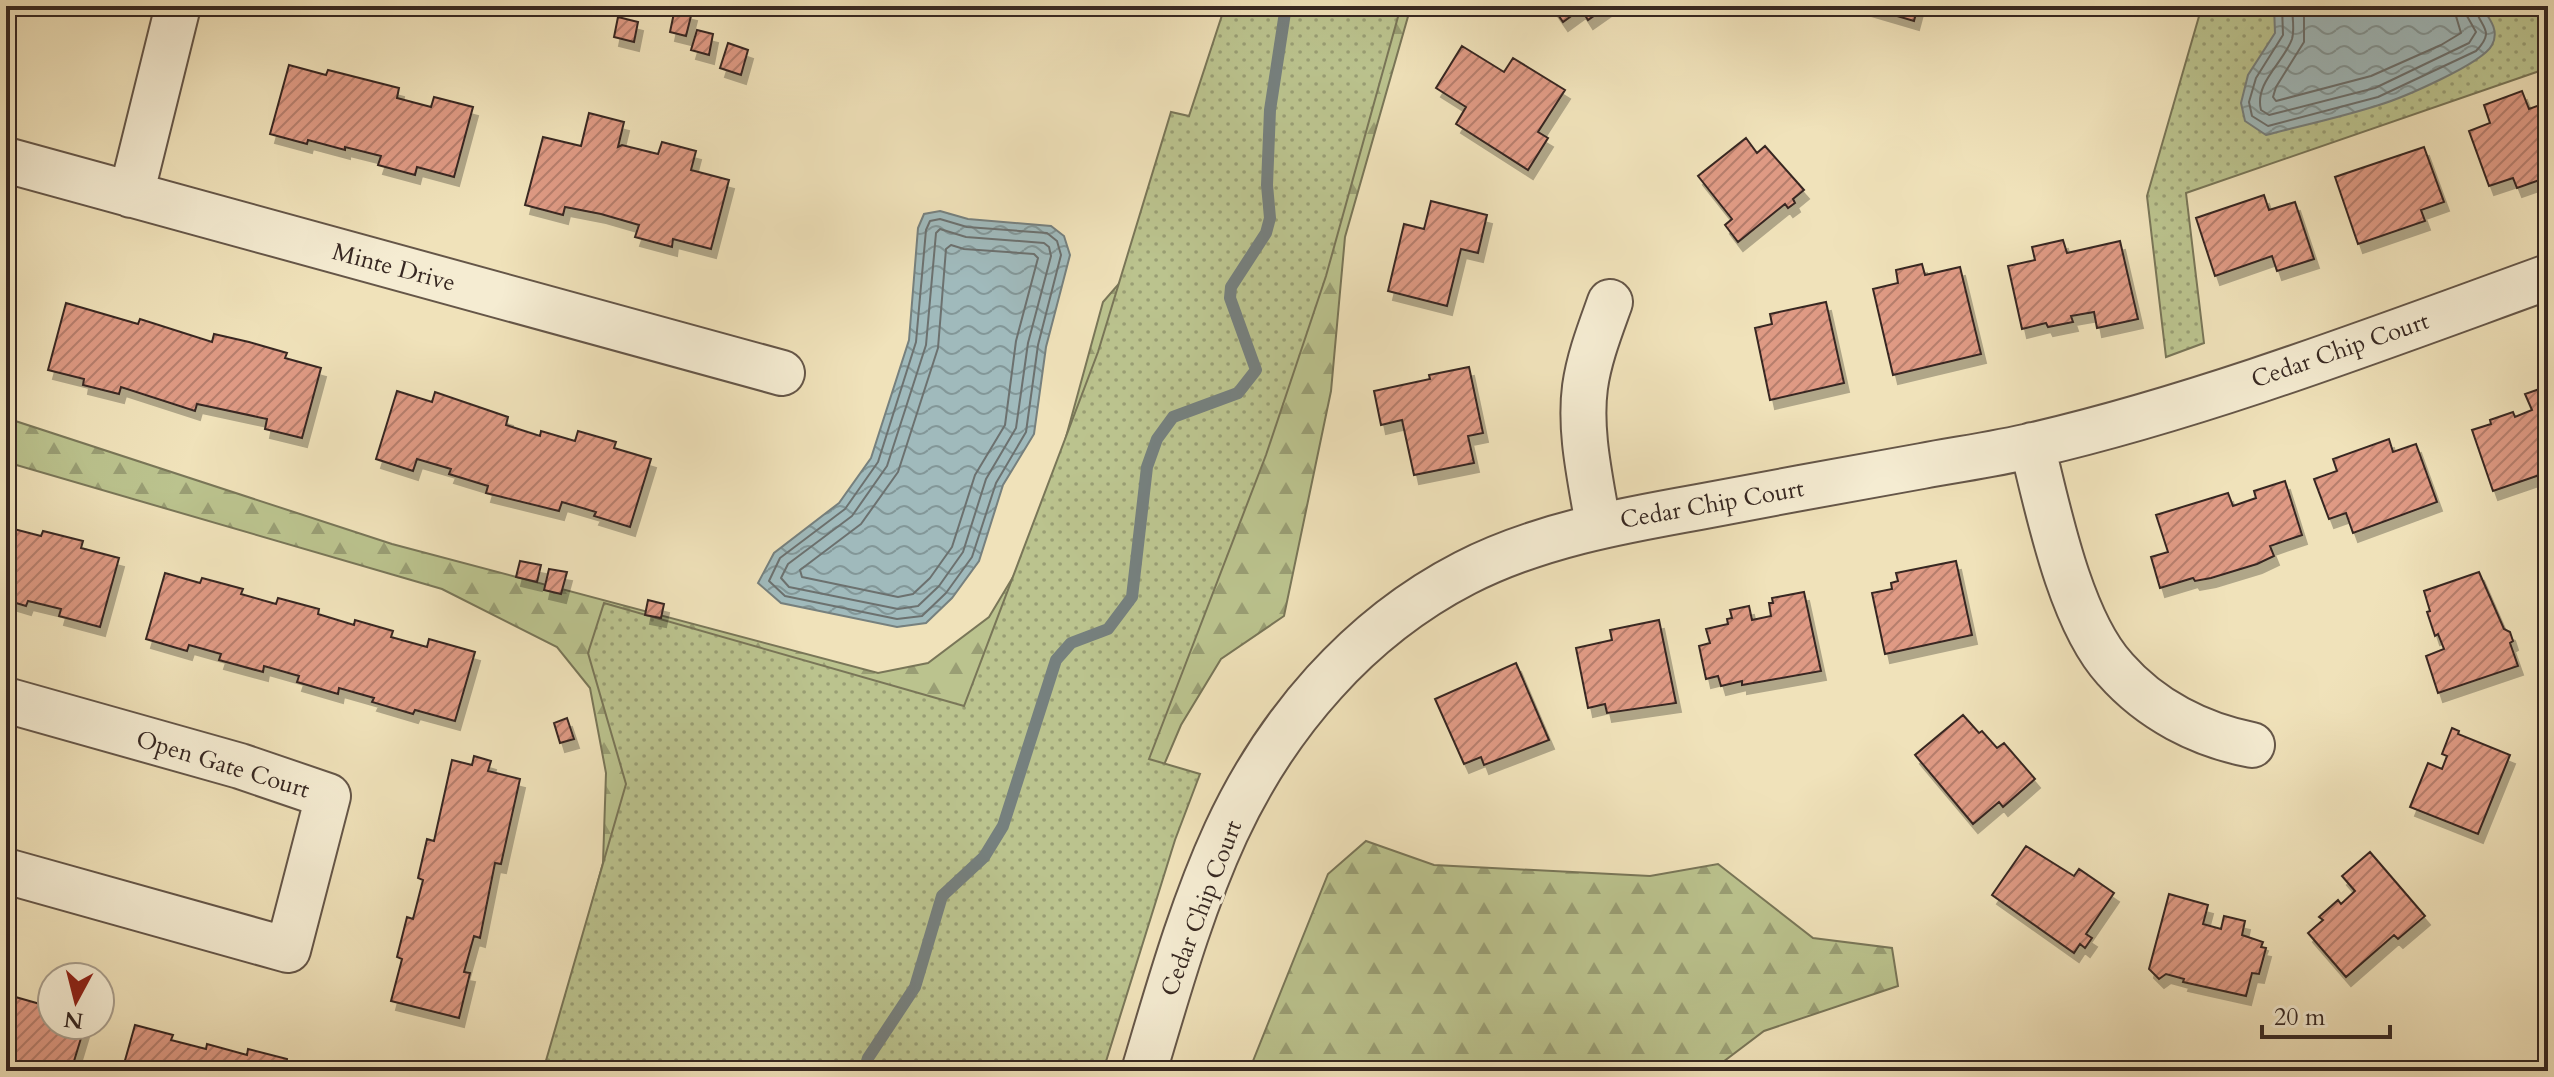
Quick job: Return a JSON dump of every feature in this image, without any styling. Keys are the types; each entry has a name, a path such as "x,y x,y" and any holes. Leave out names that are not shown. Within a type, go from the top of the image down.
{"street":[{"path":"131,195 178,6"},
{"name":"Minte Drive","path":"6,160 782,373"},
{"name":"Cedar Chip Court","path":"1144,1071 1193,918 1226,832 1259,772 1297,714 1345,660 1375,632 1421,598 1468,571 1598,525 2032,445 2234,387 2548,277"},
{"path":"1598,525 1585,434 1585,388 1593,347 1610,302"},
{"path":"2032,445 2058,547 2079,605 2114,668 2161,709 2188,726 2219,739 2252,745"},
{"name":"Open Gate Court","path":"6,700 240,766 328,796 288,950 6,871"}],"green space":[{"path":"1225,6 1401,6 1326,276 1266,455 1149,759 1200,774 1175,840 1103,1071 543,1071 626,784 588,653 604,603 964,706 1098,352 1171,112 1189,116"},
{"path":"1361,6 1411,6 1345,237 1331,391 1284,616 1221,659 1181,725 1077,969 556,1036 603,863 606,773 590,688 557,647 442,589 6,462 6,418 392,544 878,673 928,663 989,617 1040,532 1103,302"},
{"path":"2202,6 2548,6 2548,68 2186,193 2204,343 2166,357 2147,196"},
{"path":"1366,841 1434,865 1650,876 1718,864 1813,938 1892,948 1898,986 1764,1031 1711,1071 1249,1071 1328,874"}],"water":[{"path":"2274,6 2481,6 2495,34 2492,45 2485,53 2440,80 2379,105 2266,135 2245,121 2241,103 2248,75 2275,33"},
{"path":"940,211 968,219 1051,226 1064,236 1070,255 1046,347 1034,434 1003,485 979,561 952,598 926,623 897,627 781,603 758,583 774,553 839,503 871,458 909,340 918,228 924,214"}],"building":[{"path":"1552,6 1608,6 1588,20 1581,9 1563,22"},
{"path":"1863,6 1918,6 1914,21"},
{"path":"675,8 692,12 686,36 670,32"},
{"path":"618,17 638,22 634,42 614,37"},
{"path":"697,30 713,34 709,55 691,50"},
{"path":"728,43 748,50 741,75 720,68"},
{"path":"1462,46 1504,72 1513,58 1565,90 1538,132 1548,138 1528,170 1456,124 1466,107 1436,88"},
{"path":"289,65 326,75 328,70 399,88 397,98 431,107 434,97 473,107 454,177 417,167 415,175 378,165 381,156 308,140 307,144 270,134"},
{"path":"2522,91 2529,109 2548,102 2548,177 2517,188 2513,178 2489,186 2469,131 2490,123 2484,105"},
{"path":"589,113 624,122 618,147 622,145 658,154 662,142 696,151 691,170 729,180 711,249 673,239 672,247 635,237 639,225 601,214 565,207 563,215 525,205 543,137 581,146"},
{"path":"1746,138 1757,153 1765,146 1804,190 1793,199 1795,203 1788,208 1785,204 1738,242 1725,225 1732,219 1698,176"},
{"path":"2424,147 2444,202 2421,210 2425,221 2358,244 2335,177"},
{"path":"2264,195 2269,210 2295,202 2314,259 2277,271 2272,256 2215,276 2196,218"},
{"path":"1431,201 1487,215 1478,253 1461,249 1447,306 1388,291 1404,224 1424,229"},
{"path":"2063,240 2067,253 2120,241 2138,319 2097,328 2094,312 2071,316 2073,322 2048,327 2046,323 2022,329 2008,266 2035,260 2032,247"},
{"path":"1922,264 1925,275 1960,267 1981,354 1893,375 1873,289 1898,283 1896,270"},
{"path":"1826,302 1844,383 1770,400 1755,328 1772,324 1770,314"},
{"path":"66,303 138,324 140,319 212,342 214,334 249,342 287,353 285,358 321,368 302,438 265,429 267,419 197,404 195,411 121,387 119,394 83,385 84,379 48,370"},
{"path":"1469,367 1483,433 1468,436 1474,463 1414,475 1402,420 1381,425 1374,391"},
{"path":"2548,386 2548,472 2493,491 2472,430 2513,412 2515,417 2532,410 2525,394"},
{"path":"397,391 432,402 435,392 508,417 506,425 540,436 541,431 575,441 578,431 616,442 614,448 651,459 630,527 562,502 559,511 486,493 488,486 449,474 451,469 417,459 413,471 376,459"},
{"path":"2389,439 2393,452 2416,444 2437,502 2353,533 2346,513 2329,519 2314,479 2337,471 2333,459"},
{"path":"2285,481 2302,535 2270,546 2274,556 2257,564 2211,578 2195,581 2193,578 2160,588 2151,557 2168,552 2156,515 2228,493 2233,506 2256,498 2254,491"},
{"path":"6,527 41,536 43,531 83,541 81,548 119,558 100,627 59,616 61,609 28,601 26,606 6,600"},
{"path":"520,561 541,565 537,582 516,577"},
{"path":"1956,561 1972,635 1885,654 1872,593 1892,589 1891,583 1898,581 1896,573"},
{"path":"549,569 567,572 561,594 544,590"},
{"path":"2479,572 2504,629 2510,632 2513,641 2510,643 2518,666 2438,693 2426,656 2444,649 2438,634 2435,636 2424,591"},
{"path":"165,573 200,583 202,578 243,589 241,594 276,604 278,598 319,609 318,614 354,625 355,620 393,631 391,637 427,647 429,639 475,652 455,721 415,710 413,714 339,688 338,694 297,682 299,676 264,666 263,672 219,660 221,654 189,645 187,651 146,639"},
{"path":"1804,592 1821,671 1742,685 1742,681 1721,686 1718,676 1706,679 1699,646 1710,643 1706,629 1728,624 1727,619 1732,618 1730,610 1749,606 1752,620 1771,616 1769,603 1773,603 1772,598"},
{"path":"648,600 664,604 661,618 645,615"},
{"path":"1659,620 1676,703 1607,713 1605,704 1588,708 1576,648 1612,640 1610,630"},
{"path":"1516,663 1549,740 1484,765 1481,757 1464,764 1435,699"},
{"path":"1963,715 1997,748 2004,743 2035,779 2003,807 1999,802 1973,824 1915,755"},
{"path":"567,718 574,739 560,743 554,723"},
{"path":"2452,728 2459,731 2458,734 2510,755 2478,834 2410,807 2428,763 2442,769 2447,756 2442,754"},
{"path":"474,756 491,761 488,771 520,779 501,864 495,863 480,938 474,936 464,972 470,973 459,1018 391,1001 402,959 397,957 407,917 413,919 423,880 418,878 427,839 434,841 452,760 472,765"},
{"path":"2026,846 2074,876 2079,869 2114,893 2086,934 2092,938 2085,948 2080,944 2074,953 1992,895"},
{"path":"2370,852 2425,916 2398,939 2394,935 2346,977 2308,933 2323,920 2319,917 2338,900 2341,904 2355,891 2342,876"},
{"path":"2169,894 2208,905 2203,924 2221,929 2224,916 2245,921 2242,935 2263,942 2261,947 2266,948 2259,974 2252,973 2246,996 2183,982 2184,979 2166,974 2159,979 2149,969"},
{"path":"6,988 14,990 12,996 36,1003 36,1041 80,1041 71,1071 48,1071 34,1067 32,1071 25,1071 6,1065"},
{"path":"135,1025 173,1035 171,1040 206,1049 207,1044 247,1055 248,1049 287,1059 286,1067 302,1071 122,1071"}],"waterway":[{"path":"864,1071 868,1058 915,987 942,896 984,857 1003,826 1056,660 1071,643 1108,629 1132,597 1147,467 1157,439 1173,417 1238,393 1256,370 1230,298 1231,287 1266,233 1270,218 1267,185 1270,110 1286,6"},
{"path":"891,1071 900,1068 912,1071"}]}
